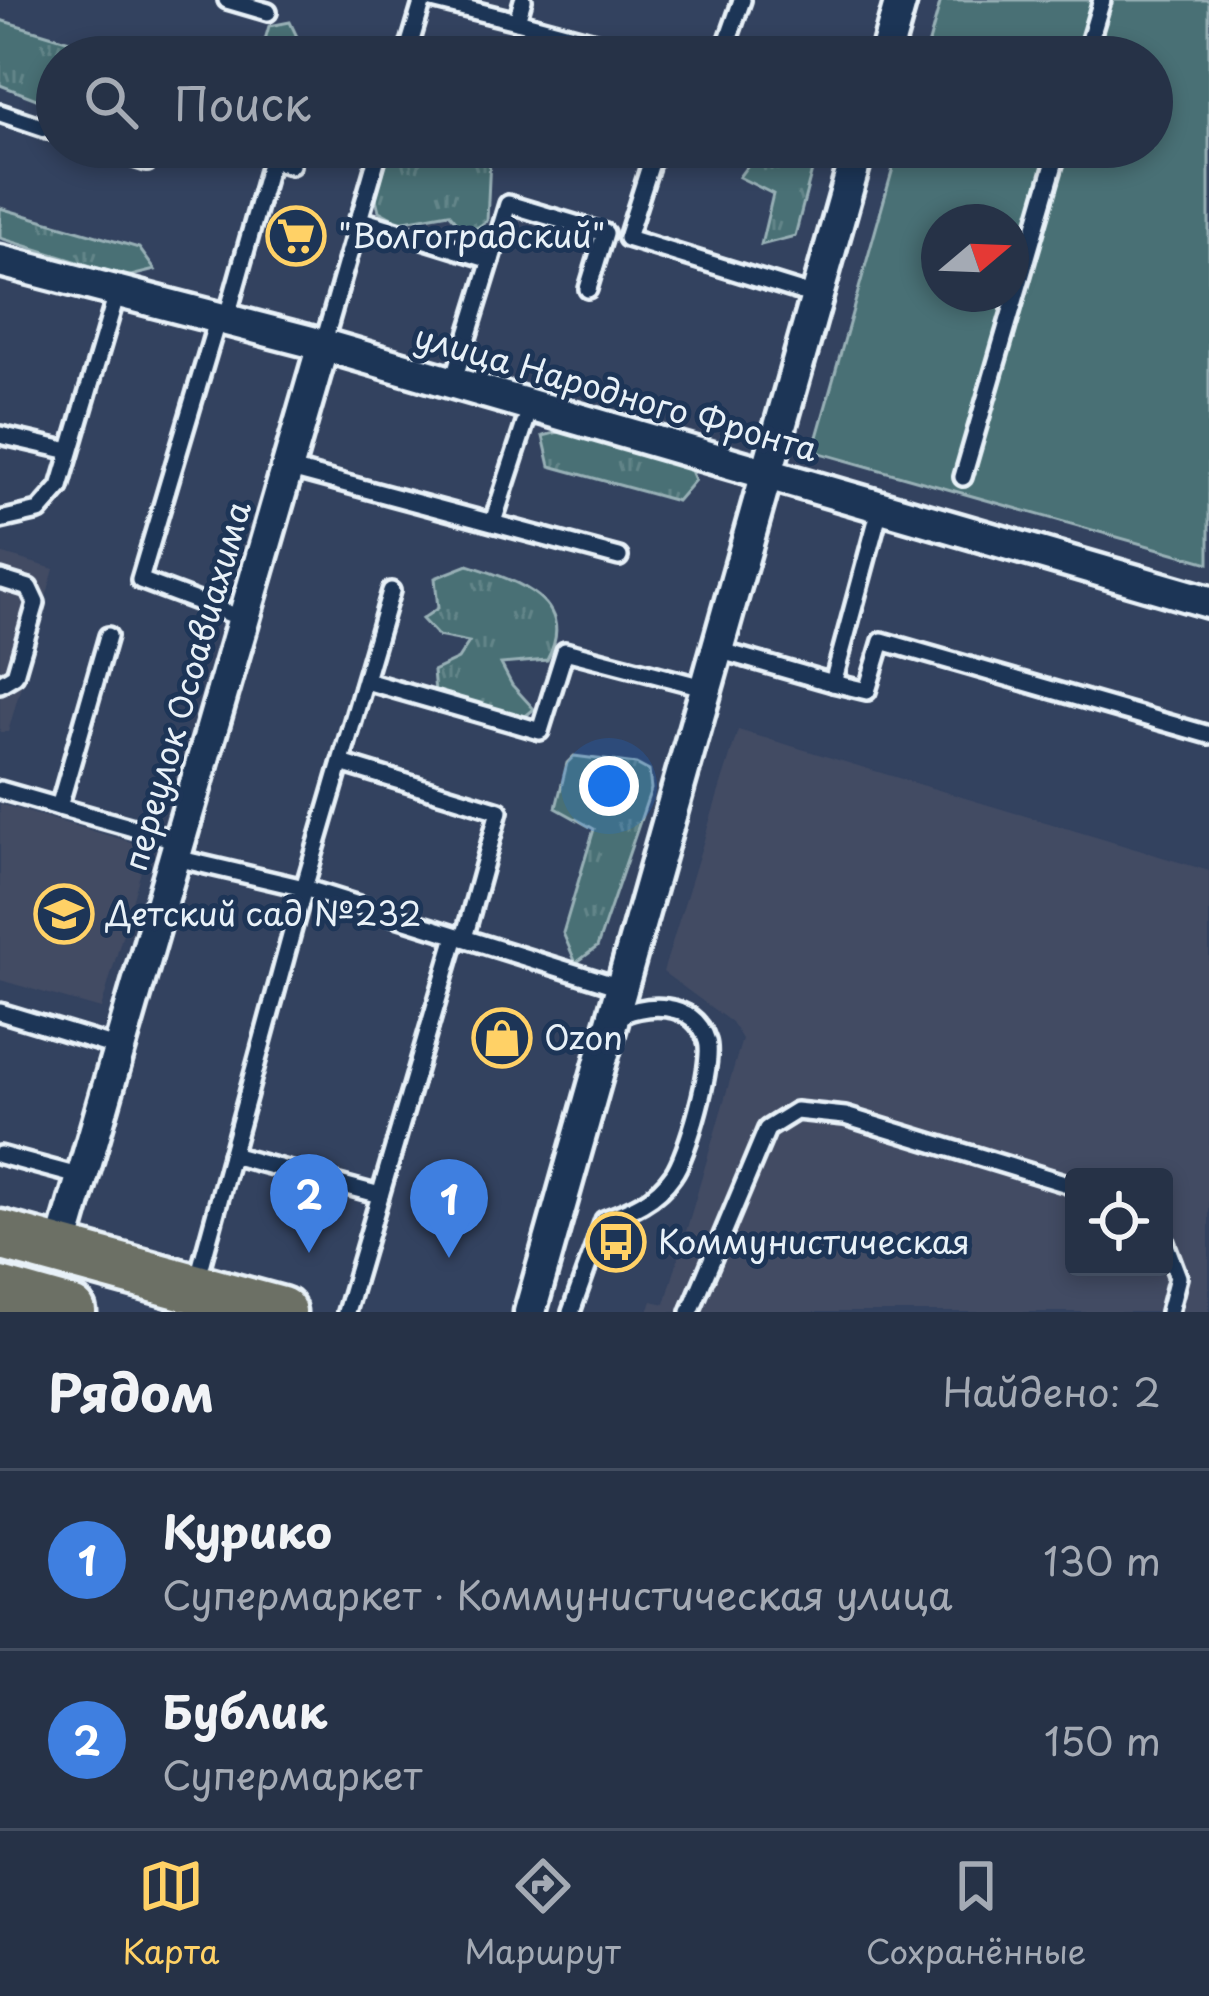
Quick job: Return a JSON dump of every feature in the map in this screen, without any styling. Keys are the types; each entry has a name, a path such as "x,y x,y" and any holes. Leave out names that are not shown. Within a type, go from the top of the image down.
{"main road":[{"path":"0,1235 280,1312"},
{"path":"0,1292 71,1312"}],"street":[{"path":"891,36 901,0"},
{"path":"530,1312 853,168"},
{"name":"улица Народного Фронта","path":"0,261 453,382 1209,602"},
{"name":"переулок Осоавиахима","path":"60,1253 322,346"}],"lane":[{"path":"227,0 268,12"},
{"path":"414,36 428,0 573,36"},
{"path":"517,21 523,0"},
{"path":"729,36 742,0"},
{"path":"1091,36 1102,0"},
{"path":"0,113 36,126"},
{"path":"244,619 140,580 269,168"},
{"path":"322,346 374,168"},
{"path":"627,238 649,168"},
{"path":"963,477 1053,168"},
{"path":"453,382 508,204 815,296"},
{"path":"358,219 491,260"},
{"path":"588,289 605,233"},
{"path":"0,520 39,511 60,487 117,293"},
{"path":"493,522 531,405"},
{"path":"0,435 70,451"},
{"path":"287,469 620,557"},
{"path":"833,682 880,509"},
{"path":"0,579 29,588 36,603 15,675 0,684"},
{"path":"195,1288 304,888 392,591"},
{"path":"59,807 108,636"},
{"path":"718,650 867,691 882,641 1209,735"},
{"path":"366,681 540,731 565,651 707,688"},
{"path":"341,763 499,811 346,1312"},
{"path":"0,790 620,987"},
{"path":"571,1312 604,1220 640,1207 675,1174 704,1081 709,1045 702,1031 678,1010 643,1007 610,1021"},
{"path":"0,1012 119,1048"},
{"path":"690,1312 767,1129 796,1111 845,1116 1065,1183"},
{"path":"0,1155 82,1177"},
{"path":"231,1155 380,1195"},
{"path":"1169,1312 1178,1277 1173,1264"}],"shaded area":[{"path":"0,553 54,569 8,732 0,732"},
{"path":"738,730 1209,871 1209,1312 648,1312 652,1301 665,1304 742,1039 731,1022 663,972"},
{"name":"Детский сад №232","path":"0,804 148,847 101,1009 0,980"}],"green space":[{"path":"941,0 1209,0 1209,563 813,451 893,168 1173,168 1173,36 931,36"},
{"path":"0,20 53,36 36,36 36,99 0,85"},
{"path":"290,22 297,36 266,36 269,26"},
{"path":"381,168 490,168 487,221 475,229 462,228 449,213 399,222 379,211 374,190"},
{"path":"746,168 813,168 795,236 761,245 773,194 739,177"},
{"path":"0,208 139,248 155,270 127,277 0,238"},
{"path":"570,429 689,466 695,480 677,501 550,466 543,436"},
{"path":"468,565 522,586 549,608 555,622 547,660 501,664 534,709 522,719 435,692 433,671 458,659 469,642 438,636 422,619 438,608 435,578"},
{"path":"574,756 636,764 649,771 651,789 597,947 576,963 563,933 594,829 556,808 567,763"}],"place":[{"name":"\"Волгоградский\"","path":"296,236"},
{"name":"Детский сад №232","path":"64,914"},
{"name":"Ozon","path":"502,1038"},
{"name":"Коммунистическая","path":"616,1242"},
{"name":"Бублик","path":"309,1253"},
{"name":"Курико","path":"449,1258"}]}
